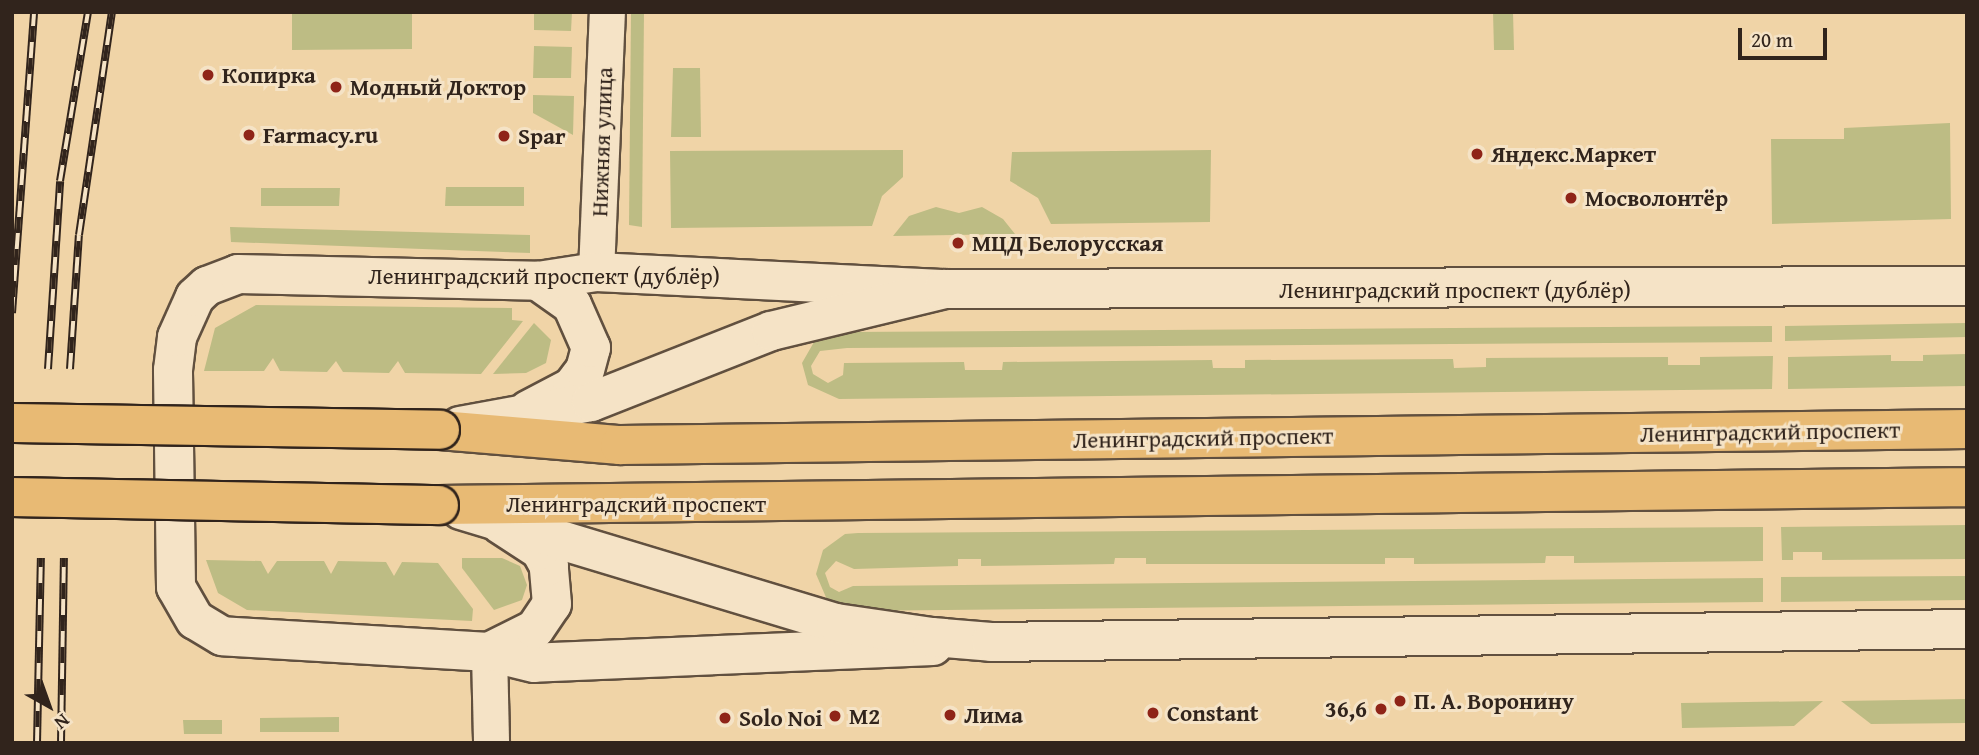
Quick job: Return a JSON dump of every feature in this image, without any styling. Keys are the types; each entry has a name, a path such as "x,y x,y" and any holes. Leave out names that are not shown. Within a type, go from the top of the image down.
{"main road":[{"name":"Ленинградский проспект (дублёр)","path":"1967,286 944,289 882,282 596,272 538,281 238,274 207,286 195,298 175,351 175,579 195,620 215,634 245,640 489,652 534,663 795,655 991,642 1967,629"},
{"path":"506,417 572,387 585,370 591,348 596,272"},
{"path":"538,281 572,305 591,348"},
{"name":"Ленинградский проспект (дублёр)","path":"440,430 591,402 826,314 944,289"},
{"name":"Ленинградский проспект","path":"12,424 440,430 620,445 1967,429"},
{"name":"Ленинградский проспект","path":"12,498 439,505 1967,487"},
{"name":"Ленинградский проспект (дублёр)","path":"439,505 480,514 836,623 991,642"},
{"path":"480,514 540,550 553,585 552,604 535,629 489,652"}],"street":[{"name":"Нижняя улица","path":"596,272 607,12"},
{"path":"489,652 491,743"}],"shaded area":[{"path":"292,12 412,12 412,49 292,50"},
{"path":"534,12 572,12 571,31 534,30"},
{"path":"631,12 644,12 642,227 629,225"},
{"path":"1493,12 1513,12 1514,50 1494,50"},
{"path":"534,46 572,47 571,78 533,78"},
{"path":"673,68 700,68 701,137 671,137"},
{"path":"533,95 574,96 573,135 533,113"},
{"path":"1950,123 1951,219 1772,224 1771,139 1844,139 1844,128"},
{"path":"903,150 903,177 882,196 872,226 671,228 670,151"},
{"path":"1211,150 1210,222 1051,224 1038,198 1010,181 1012,152"},
{"path":"446,187 524,187 524,206 445,206"},
{"path":"261,188 340,188 339,206 261,206"},
{"path":"936,207 959,213 982,207 1003,219 1015,234 893,236 909,216"},
{"path":"230,227 530,235 530,253 231,242"},
{"path":"256,305 512,308 512,320 523,321 481,374 405,373 398,361 389,373 343,372 336,361 327,372 280,371 273,358 264,371 204,371 215,328"},
{"path":"534,323 551,340 546,363 526,373 493,374"},
{"path":"1967,323 1967,337 1785,341 1785,326"},
{"path":"1772,326 1772,342 847,348 820,351 811,366 813,374 828,383 843,375 844,363 964,362 965,370 1002,370 1003,362 1212,360 1213,368 1245,368 1245,360 1453,359 1454,368 1486,367 1486,358 1668,357 1668,365 1700,365 1700,357 1773,356 1772,389 839,399 808,385 802,363 814,342 847,332"},
{"path":"1967,354 1967,386 1788,389 1788,357 1891,355 1891,361 1923,361 1923,355"},
{"path":"1967,525 1967,559 1822,560 1822,552 1793,552 1793,560 1782,560 1781,527"},
{"path":"1763,527 1763,561 1574,563 1574,556 1546,556 1545,563 1414,564 1414,558 1385,558 1385,564 1146,564 1146,558 1115,558 1114,564 981,566 981,559 958,559 958,566 854,569 836,561 825,573 830,587 839,592 853,586 1763,578 1763,602 848,611 828,602 816,574 823,550 845,534 858,533"},
{"path":"462,558 502,558 520,566 527,585 522,600 494,610 462,568"},
{"path":"206,560 261,561 268,574 277,561 324,561 331,574 338,561 386,562 394,576 402,562 438,563 473,609 472,621 247,610 218,593"},
{"path":"1967,576 1967,600 1781,602 1781,577"},
{"path":"1967,699 1967,723 1871,724 1841,701"},
{"path":"1823,701 1794,726 1682,728 1681,703"},
{"path":"339,717 339,732 260,732 260,718"},
{"path":"183,720 222,720 222,734 184,734"}],"railway":[{"path":"12,313 34,12"},
{"path":"48,369 60,181 88,12"},
{"path":"70,369 79,235 112,12"},
{"path":"37,743 41,558"},
{"path":"61,743 64,558"}],"place":[{"name":"Копирка","path":"208,75"},
{"name":"Модный Доктор","path":"336,87"},
{"name":"Farmacy.ru","path":"249,135"},
{"name":"Spar","path":"504,136"},
{"name":"Яндекс.Маркет","path":"1477,154"},
{"name":"Мосволонтёр","path":"1571,198"},
{"name":"МЦД Белорусская","path":"958,243"},
{"name":"П. А. Воронину","path":"1400,701"},
{"name":"36,6","path":"1381,709"},
{"name":"Constant","path":"1153,713"},
{"name":"Лима","path":"950,715"},
{"name":"М2","path":"835,716"},
{"name":"Solo Noi","path":"725,718"}]}
